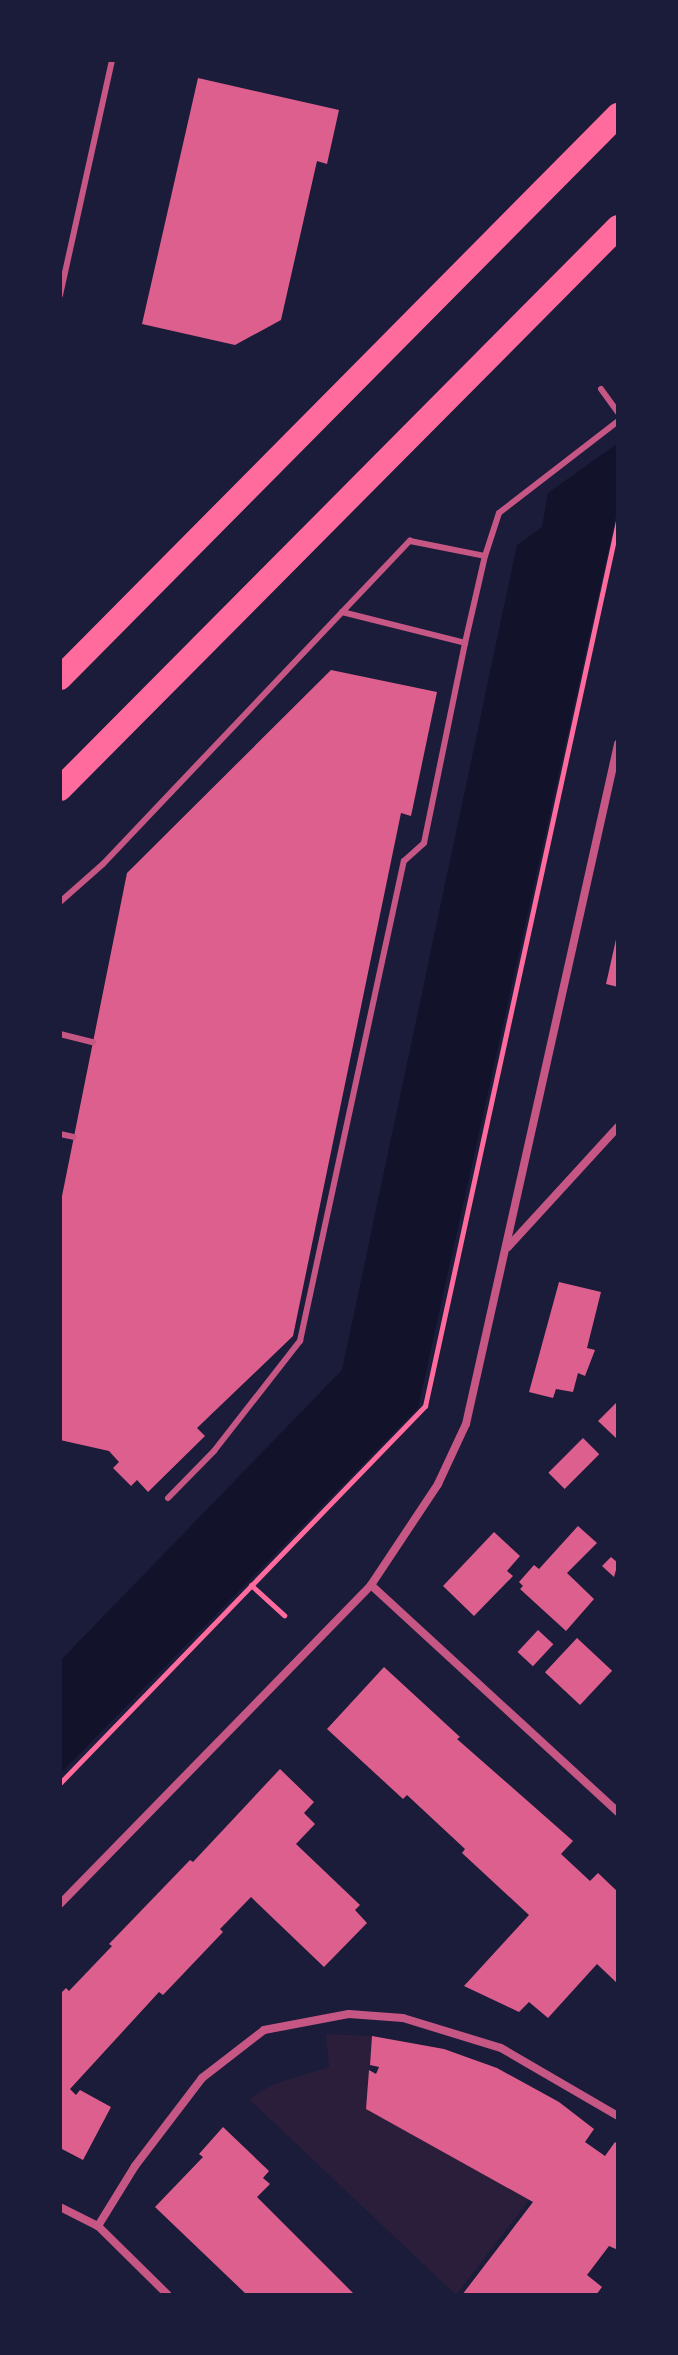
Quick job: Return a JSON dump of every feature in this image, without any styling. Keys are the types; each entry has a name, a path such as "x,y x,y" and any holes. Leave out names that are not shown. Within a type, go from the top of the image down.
{"highway":[{"path":"60,678 618,115"},
{"path":"60,789 618,227"}],"street":[{"path":"60,1904 371,1585 438,1484 466,1424 618,744"},
{"path":"505,1250 618,1127"},
{"path":"371,1585 618,1812"},
{"path":"98,2226 135,2166 202,2078 264,2030 349,2014 403,2018 501,2048 618,2116"},
{"path":"60,2207 98,2226 168,2295"}],"lane":[{"path":"60,295 112,60"},
{"path":"601,389 618,412"},
{"path":"168,1498 214,1451 300,1341 404,861 424,843 465,643 485,556 499,513 618,421"},
{"path":"60,902 103,864 410,541 485,556"},
{"path":"342,612 465,643"},
{"path":"60,1034 93,1042"},
{"path":"60,1134 74,1137"}],"path":[{"path":"60,1783 425,1406 618,521"},
{"path":"251,1585 284,1615"}],"shaded area":[{"path":"618,443 618,507 418,1408 60,1774 60,1661 342,1370 517,545 542,527 548,493"},
{"path":"326,2034 372,2036 367,2109 529,2200 456,2295 249,2099 274,2084 329,2067"}],"building":[{"path":"198,78 339,110 327,164 317,161 281,320 235,345 142,324"},
{"path":"331,670 437,692 411,816 401,813 293,1336 197,1428 205,1436 148,1492 137,1480 131,1486 113,1468 119,1462 109,1451 60,1440 60,1206 127,873"},
{"path":"618,935 618,987 606,984"},
{"path":"559,1282 601,1292 587,1348 595,1350 585,1376 578,1373 573,1392 556,1389 553,1398 529,1392"},
{"path":"618,1401 618,1436 616,1438 598,1421"},
{"path":"583,1438 599,1454 565,1489 548,1473"},
{"path":"578,1526 597,1543 567,1573 594,1599 566,1631 520,1589 523,1586 519,1582 534,1565 539,1569"},
{"path":"494,1532 520,1556 507,1571 513,1576 474,1616 443,1586"},
{"path":"611,1557 618,1563 614,1577 602,1566"},
{"path":"538,1630 553,1644 533,1666 518,1652"},
{"path":"577,1638 612,1671 580,1705 545,1672"},
{"path":"384,1667 460,1737 457,1739 573,1841 561,1854 590,1881 598,1873 618,1892 618,1984 597,1964 548,2018 529,2002 519,2012 464,1986 529,1915 462,1853 465,1849 407,1795 403,1799 327,1729"},
{"path":"280,1769 314,1802 304,1813 315,1824 296,1844 360,1905 355,1910 367,1923 324,1967 251,1897 220,1929 223,1932 163,1995 159,1992 70,2089 76,2095 80,2090 111,2107 83,2160 60,2148 60,1994 66,1988 69,1991 112,1946 109,1944 190,1860 193,1862"},
{"path":"372,2036 444,2049 497,2068 559,2102 594,2129 585,2142 605,2156 615,2142 618,2145 618,2250 609,2246 587,2275 602,2287 596,2295 462,2295 533,2202 366,2109 369,2070 376,2074 379,2067 370,2065"},
{"path":"223,2127 269,2171 263,2178 270,2184 257,2197 355,2295 247,2295 155,2207 203,2157 199,2154"}]}
